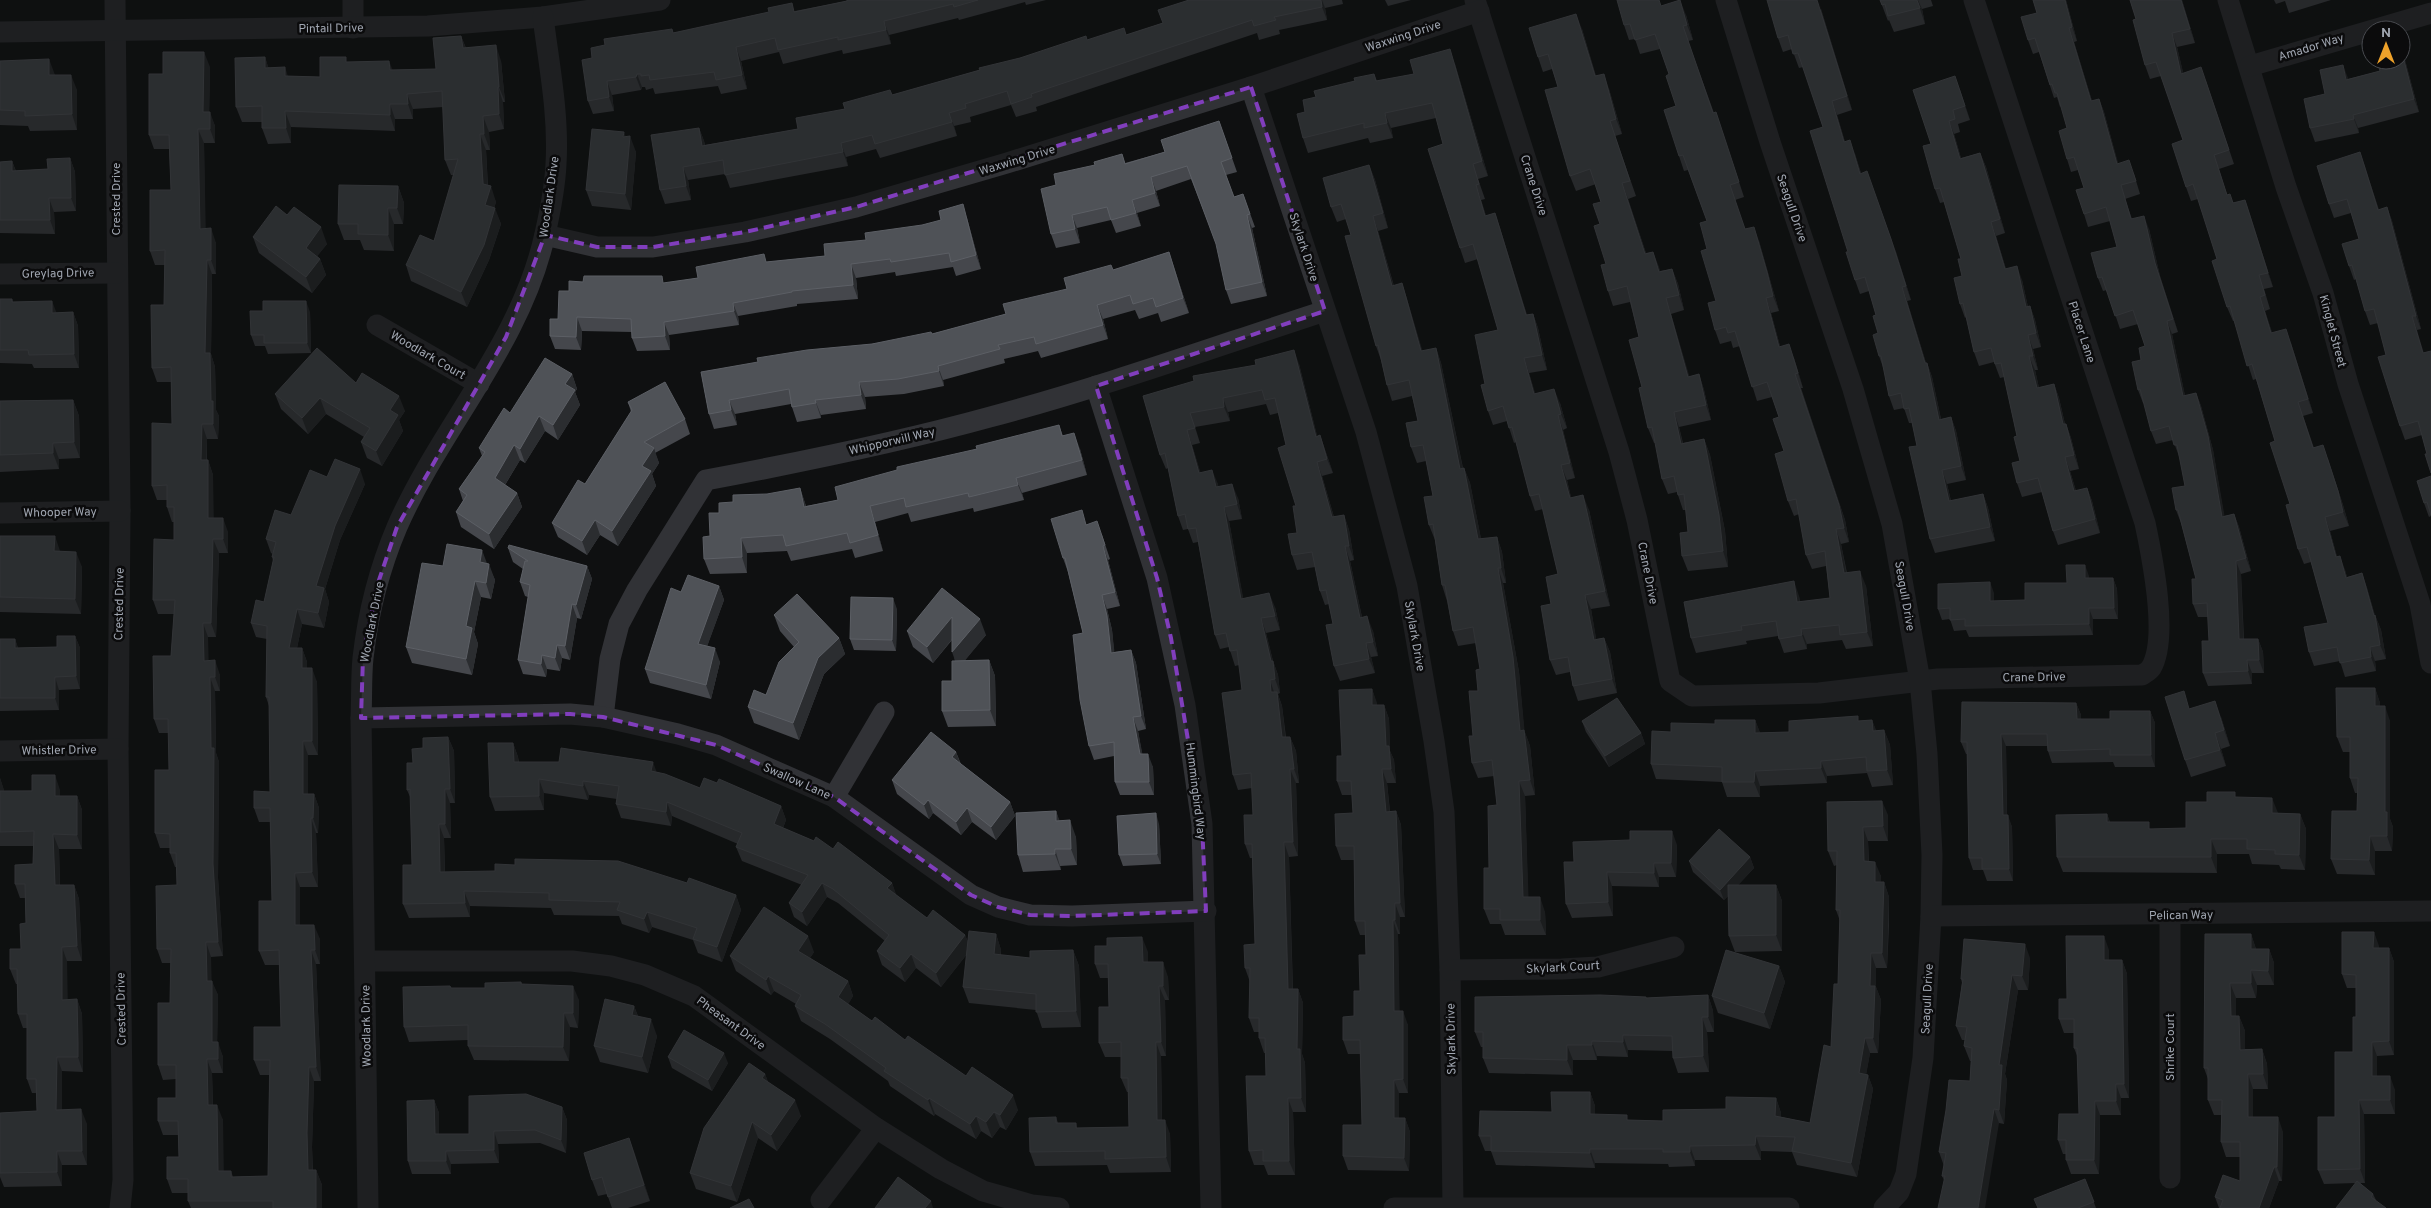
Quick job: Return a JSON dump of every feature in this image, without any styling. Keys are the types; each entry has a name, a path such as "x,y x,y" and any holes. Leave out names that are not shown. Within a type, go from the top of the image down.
{"street":[{"name":"Crested Drive","path":"115,0 120,511 118,750 123,1180 120,1208"},
{"path":"354,0 354,28"},
{"name":"Pintail Drive","path":"0,32 428,26 543,17 660,0"},
{"name":"Seagull Drive","path":"1726,0 1770,142 1852,389 1892,524 1920,681 1930,818 1931,916 1924,1058 1906,1174 1899,1192 1884,1208"},
{"name":"Placer Lane","path":"1974,0 2145,523 2156,577 2158,619 2157,649 2151,669"},
{"name":"Kinglet Street","path":"2228,0 2250,66 2286,188 2323,293 2348,384 2420,604 2431,663"},
{"name":"Crane Drive","path":"1477,6 1619,452 1638,520 1670,681 1692,696 1819,693 1920,681 2142,675 2151,669"},
{"name":"Waxwing Drive","path":"545,236 597,248 652,248 745,232 856,207 1007,163 1251,87 1477,6"},
{"name":"Amador Way","path":"2250,66 2431,13"},
{"name":"Woodlark Drive","path":"368,1208 361,718 365,648 377,586 397,526 506,337 530,281 545,236 556,164 555,108 543,17"},
{"name":"Skylark Drive","path":"1251,87 1366,432 1406,586 1434,741 1444,812 1450,970 1453,1207"},
{"name":"Greylag Drive","path":"0,274 117,272"},
{"name":"Whipporwill Way","path":"603,717 610,659 619,624 637,590 706,480 875,446 991,417 1096,386 1325,311"},
{"name":"Woodlark Court","path":"377,325 480,384"},
{"name":"Hummingbird Way","path":"1096,386 1157,578 1184,705 1202,824 1206,911 1211,1208"},
{"name":"Whooper Way","path":"0,512 120,511"},
{"path":"834,798 884,712"},
{"name":"Swallow Lane","path":"361,718 561,714 603,717 716,745 834,798 971,895 998,907 1030,915 1072,916 1206,911"},
{"name":"Whistler Drive","path":"0,751 118,750"},
{"name":"Pelican Way","path":"1931,916 2431,911"},
{"name":"Shrike Court","path":"2170,915 2170,1178"},
{"name":"Skylark Court","path":"1450,970 1598,967 1674,947"},
{"name":"Pheasant Drive","path":"365,961 572,961 610,966 645,975 694,996 876,1128 940,1169 983,1191 1032,1205 1059,1208"},
{"path":"821,1200 876,1128"},
{"path":"1394,1208 1789,1208"}],"highlighted area":[{"path":"1251,87 1325,311 1096,386 1157,578 1171,638 1202,824 1206,911 1072,916 1030,915 998,907 971,895 834,797 716,745 603,717 570,714 361,718 363,657 377,586 397,527 506,337 545,235 597,247 653,247 745,232 856,207"}],"building":[{"path":"847,0 978,0 954,7 953,4 884,21 886,30 838,40 838,37 778,50 775,38 736,47 742,75 716,80 714,72 650,80 649,75 641,76 641,74 637,74 636,77 607,81 609,97 588,101 582,60 592,58 591,48 605,45 604,39 672,29 673,33 769,12 768,8 792,3 794,12"},
{"path":"1189,0 1321,0 1322,7 1274,17 1276,20 1254,26 1252,20 1031,94 1032,97 1011,104 1007,91 965,104 966,108 949,113 952,122 875,144 872,135 841,143 843,152 725,175 723,160 683,167 686,186 660,190 651,135 699,128 702,146 798,129 796,118 845,109 843,103 890,90 892,95 980,70 979,68 1020,58 1086,36 1087,40 1124,28 1126,35 1163,23 1158,10"},
{"path":"1617,0 1659,0 1661,6 1680,0 1687,25 1683,26 1713,113 1716,112 1739,182 1730,185 1745,229 1754,227 1767,272 1773,296 1766,298 1779,347 1789,344 1798,373 1795,374 1839,505 1844,528 1836,529 1844,573 1860,571 1867,632 1840,635 1839,625 1801,629 1802,635 1779,639 1776,621 1741,626 1742,630 1691,638 1684,602 1794,581 1797,602 1830,598 1825,551 1806,555 1796,499 1788,501 1775,454 1784,451 1773,419 1779,417 1767,382 1752,387 1735,331 1728,333 1726,327 1715,330 1708,303 1716,301 1701,251 1707,249 1700,223 1707,221 1683,155 1679,156 1664,110 1676,106 1666,76 1669,74 1655,34 1635,40 1630,24 1624,25"},
{"path":"1767,0 1817,0 1847,96 1832,101 1844,142 1850,140 1860,174 1867,171 1891,239 1906,286 1902,287 1925,363 1927,363 1939,420 1951,417 1961,466 1942,470 1949,501 1983,494 1990,527 1930,539 1909,447 1917,446 1909,408 1904,409 1901,393 1889,396 1881,356 1879,356 1873,335 1878,333 1873,316 1876,315 1865,277 1855,280 1810,131 1823,127 1798,53 1793,54 1788,35 1778,38"},
{"path":"1880,0 1917,0 1920,8 1888,16 1885,4 1882,5"},
{"path":"2033,0 2065,0 2072,27 2069,28 2091,101 2099,99 2117,164 2129,160 2136,181 2121,185 2131,219 2144,216 2155,263 2173,319 2167,321 2183,396 2196,393 2208,436 2222,517 2234,514 2246,558 2236,561 2239,639 2258,639 2259,660 2247,660 2248,671 2203,673 2202,641 2209,641 2207,603 2193,604 2192,579 2196,579 2178,510 2176,510 2172,488 2185,486 2177,445 2174,445 2169,426 2151,431 2140,389 2138,390 2132,362 2141,360 2139,348 2145,346 2133,310 2115,316 2102,277 2098,278 2091,253 2117,247 2106,207 2084,214 2076,190 2084,188 2074,157 2067,159 2059,131 2067,128 2057,93 2055,93 2052,84 2050,85 2035,38 2028,40 2021,17 2037,13"},
{"path":"2130,0 2181,0 2190,29 2172,33 2181,74 2201,67 2229,150 2214,155 2227,195 2230,194 2233,203 2245,200 2268,273 2259,275 2265,295 2260,297 2271,333 2286,329 2308,399 2298,402 2313,448 2323,445 2338,491 2343,512 2325,517 2336,557 2340,556 2346,578 2362,573 2375,615 2380,645 2370,647 2371,657 2340,663 2337,647 2309,652 2304,627 2328,623 2307,547 2298,549 2286,505 2290,504 2270,443 2275,441 2252,364 2247,366 2230,306 2227,307 2212,261 2217,259 2193,184 2186,187 2172,144 2183,140 2156,62 2145,65 2133,20 2136,19"},
{"path":"1576,14 1595,76 1604,74 1616,119 1610,121 1630,181 1622,183 1645,254 1653,252 1659,272 1672,269 1679,295 1666,298 1688,377 1699,374 1706,405 1674,412 1681,444 1704,439 1719,515 1723,551 1682,556 1680,533 1688,532 1684,494 1678,495 1674,476 1662,479 1652,427 1648,428 1639,388 1642,387 1629,340 1639,337 1627,286 1608,291 1601,265 1606,264 1594,226 1600,224 1593,204 1601,202 1590,169 1570,176 1545,90 1558,87 1548,54 1538,57 1529,28"},
{"path":"461,36 463,48 496,45 499,114 483,116 484,134 480,134 483,184 491,186 485,205 495,208 484,245 461,292 406,265 420,235 434,241 458,159 445,160 442,91 407,94 408,104 390,104 390,115 285,111 286,128 262,128 262,106 236,107 235,58 265,57 265,68 285,67 285,76 320,77 320,57 346,57 346,62 389,61 390,70 436,69 433,38"},
{"path":"1450,49 1482,161 1473,164 1479,184 1476,185 1485,216 1495,213 1526,315 1533,314 1542,355 1524,358 1534,394 1554,389 1561,414 1558,415 1570,463 1561,465 1570,498 1583,495 1605,591 1585,595 1594,640 1604,638 1612,679 1573,686 1568,657 1550,660 1541,606 1551,604 1546,577 1558,574 1539,494 1530,496 1512,427 1509,428 1503,406 1488,411 1481,385 1485,384 1475,335 1498,330 1473,244 1460,248 1428,149 1443,144 1432,103 1385,113 1387,123 1364,128 1364,123 1303,138 1297,114 1305,112 1303,100 1316,97 1314,91 1355,81 1354,78 1374,74 1376,81 1414,74 1410,60"},
{"path":"163,52 204,52 203,112 210,112 210,129 198,129 200,229 211,228 211,260 207,260 205,353 210,353 211,401 213,401 213,424 202,424 201,460 208,460 208,518 223,518 223,539 213,539 211,623 203,623 204,661 215,660 215,677 210,677 211,748 214,748 213,864 218,942 206,942 207,981 212,981 212,1042 218,1042 218,1059 207,1059 208,1105 217,1105 218,1171 231,1171 231,1177 268,1176 270,1060 254,1060 254,1027 281,1027 279,950 259,951 259,901 272,901 270,808 254,808 254,791 270,792 269,697 266,697 267,626 251,623 256,600 264,602 274,557 272,557 276,542 266,539 275,510 291,515 310,470 327,477 335,459 360,469 335,526 316,586 324,588 318,613 297,609 289,648 302,648 302,668 312,668 312,741 303,741 303,794 314,794 313,818 311,818 312,872 295,873 295,925 314,925 315,950 311,950 316,1067 309,1067 307,1133 308,1170 316,1170 316,1208 273,1208 273,1201 188,1201 188,1179 167,1179 167,1157 179,1157 178,1121 158,1121 158,1098 176,1098 176,1065 158,1065 158,1003 170,1003 171,949 157,949 156,886 177,885 176,853 170,853 170,834 155,833 155,770 169,770 168,719 154,719 153,656 171,656 175,600 153,600 154,539 174,540 174,507 167,507 167,485 152,486 152,423 172,424 171,367 152,368 151,305 164,305 165,250 150,251 150,190 171,190 169,135 149,135 149,74 163,74"},
{"path":"49,59 49,75 71,75 72,114 25,116 25,111 0,110 0,61"},
{"path":"2343,65 2346,80 2380,71 2406,70 2414,99 2353,115 2354,119 2310,128 2304,99 2325,94 2320,70"},
{"path":"1955,76 1965,106 1953,110 1955,119 1949,121 1960,159 1980,153 2000,219 1991,222 2005,269 2017,266 2026,307 2030,306 2036,333 2028,335 2033,356 2029,356 2037,388 2054,384 2063,424 2066,424 2074,455 2065,457 2074,491 2087,488 2095,519 2053,531 2038,478 2017,483 2012,463 2020,461 2014,437 2017,436 2001,363 1995,364 1991,348 1974,352 1963,303 1960,304 1954,278 1962,276 1958,259 1961,259 1940,188 1935,189 1923,146 1931,144 1913,90"},
{"path":"1219,121 1232,158 1221,162 1234,197 1243,194 1250,214 1247,215 1262,282 1226,290 1216,244 1187,166 1151,177 1155,193 1132,200 1136,213 1111,220 1107,207 1072,215 1075,229 1051,234 1041,189 1056,185 1054,174 1095,165 1094,162 1122,154 1125,164 1165,152 1161,140"},
{"path":"592,129 624,132 623,137 630,136 625,194 586,190"},
{"path":"2360,152 2378,210 2387,207 2416,316 2412,316 2423,353 2431,351 2431,473 2418,421 2400,426 2378,357 2386,355 2374,309 2365,311 2352,265 2349,266 2342,244 2359,239 2347,199 2329,204 2317,166"},
{"path":"70,158 71,198 49,198 50,220 0,220 0,162 12,161 12,171 48,169 47,159"},
{"path":"1369,165 1383,213 1373,216 1392,286 1402,283 1421,351 1436,348 1460,469 1464,468 1478,539 1497,537 1501,568 1498,568 1513,657 1520,731 1524,730 1530,780 1519,781 1523,897 1540,897 1540,920 1500,920 1500,909 1484,909 1484,868 1489,868 1488,806 1497,805 1492,760 1472,763 1469,736 1473,736 1469,691 1478,691 1476,670 1480,669 1473,627 1453,631 1445,585 1442,585 1433,524 1429,525 1424,497 1433,496 1423,445 1411,447 1406,423 1418,421 1409,380 1387,385 1378,345 1376,346 1345,236 1351,235 1341,204 1331,207 1323,178"},
{"path":"339,185 398,186 397,208 388,208 388,235 358,234 358,224 338,224"},
{"path":"963,204 976,255 951,262 949,253 891,262 890,259 851,264 853,285 792,291 733,303 734,311 664,322 665,336 632,338 631,319 577,317 576,337 550,336 550,319 558,319 559,291 569,291 569,281 583,282 584,276 662,276 663,283 698,278 696,267 764,254 766,262 825,256 824,244 866,240 865,233 922,225 941,220 939,211"},
{"path":"276,206 287,215 294,207 321,227 306,248 320,259 306,277 253,237"},
{"path":"1169,252 1183,298 1156,307 1153,298 1133,304 1130,295 1097,305 1103,325 1036,344 1034,337 998,345 1000,349 938,366 939,371 898,379 859,382 861,395 815,400 816,403 792,407 789,389 729,400 731,410 709,414 701,372 758,362 757,358 807,350 872,344 931,332 932,334 1006,314 1003,304 1067,289 1064,278 1111,265 1113,270"},
{"path":"0,299 12,299 12,302 52,301 52,313 73,312 74,354 29,355 28,350 0,350"},
{"path":"263,301 306,301 307,343 264,343 264,335 251,335 250,311 263,311"},
{"path":"317,348 356,383 362,373 399,396 390,410 398,415 376,451 361,442 370,428 320,398 302,418 275,394"},
{"path":"1294,350 1316,437 1320,435 1327,459 1317,462 1332,517 1344,515 1349,546 1345,546 1360,618 1367,616 1373,642 1366,643 1369,659 1334,666 1326,625 1333,624 1326,590 1320,591 1312,552 1292,555 1288,534 1297,533 1293,506 1296,506 1278,448 1286,445 1275,398 1265,400 1262,390 1223,398 1224,407 1190,413 1195,428 1187,430 1199,473 1212,470 1216,487 1232,484 1237,504 1224,507 1241,599 1269,593 1275,616 1261,618 1271,661 1273,661 1275,679 1270,680 1271,692 1277,692 1282,737 1290,737 1294,769 1290,769 1293,842 1284,842 1288,989 1298,989 1297,1049 1300,1049 1301,1098 1288,1098 1289,1161 1263,1161 1263,1150 1249,1151 1246,1076 1266,1076 1265,1038 1259,1038 1259,1018 1249,1018 1250,968 1245,968 1244,945 1255,944 1252,844 1245,844 1244,815 1253,815 1251,773 1233,775 1222,693 1242,690 1237,650 1230,651 1226,633 1215,635 1196,528 1188,529 1185,514 1178,516 1165,453 1160,455 1143,396 1194,381 1193,376 1256,365 1255,360"},
{"path":"545,358 572,374 565,384 575,390 553,425 539,416 520,449 514,445 495,478 517,493 489,534 456,512 467,495 459,489 485,452 479,448 504,408 510,413"},
{"path":"665,382 685,419 644,442 654,448 642,466 651,471 612,531 595,520 582,541 552,523 578,480 585,484 632,410 628,402"},
{"path":"73,400 74,442 53,443 53,453 0,455 0,401"},
{"path":"1059,425 1062,436 1074,433 1082,460 1016,478 1018,485 969,497 968,493 906,507 904,498 870,506 878,535 850,543 847,533 786,546 783,535 741,538 742,557 704,559 703,537 710,536 709,513 719,513 719,503 733,502 733,495 767,494 800,488 804,507 838,500 835,487 897,470 897,467 977,449 976,446"},
{"path":"2431,476 2431,515 2427,502 2424,503 2417,481"},
{"path":"1082,510 1086,525 1097,521 1105,545 1103,546 1115,592 1102,595 1107,616 1111,653 1131,650 1141,716 1133,717 1140,754 1148,754 1149,782 1115,782 1114,742 1089,746 1080,700 1073,635 1083,633 1065,558 1063,558 1051,519"},
{"path":"0,536 55,536 54,551 76,552 75,599 0,597"},
{"path":"447,544 482,550 480,562 489,564 486,583 475,581 466,626 472,628 466,659 406,647 422,563 443,566"},
{"path":"509,545 587,566 576,605 572,604 565,646 557,645 555,658 542,655 541,664 518,660 530,585 520,582 525,561 528,561 508,548"},
{"path":"2066,565 2085,565 2085,578 2113,578 2114,608 2089,608 2089,624 1965,626 1965,619 1950,620 1950,608 1938,609 1938,584 1990,582 1990,601 2025,600 2025,583 2067,583"},
{"path":"688,575 719,586 698,644 715,648 706,685 645,669 671,588 681,592"},
{"path":"942,588 980,619 952,652 952,617 927,647 907,631"},
{"path":"797,594 839,638 818,658 793,723 748,707 754,690 766,695 779,662 799,642 774,615"},
{"path":"851,597 893,598 892,640 850,639"},
{"path":"57,636 75,636 76,676 55,677 55,698 0,698 0,639 15,639 15,648 57,647"},
{"path":"989,660 990,710 942,711 942,681 952,681 952,661"},
{"path":"2336,688 2375,688 2375,706 2385,706 2385,812 2387,812 2387,836 2370,836 2369,860 2331,859 2332,811 2357,811 2358,778 2350,778 2350,737 2337,737"},
{"path":"1372,689 1372,705 1384,705 1386,746 1389,746 1391,769 1382,769 1386,812 1396,811 1400,903 1395,903 1395,920 1393,920 1394,1011 1403,1011 1403,1079 1394,1080 1394,1118 1405,1118 1404,1158 1343,1156 1343,1125 1362,1125 1360,1040 1343,1040 1343,1017 1354,1016 1354,991 1360,991 1359,955 1366,955 1365,921 1355,921 1354,846 1336,846 1335,814 1353,813 1351,781 1337,781 1337,756 1342,756 1339,690"},
{"path":"2184,691 2189,709 2215,701 2224,730 2215,733 2220,750 2185,760 2165,697"},
{"path":"1617,698 1641,733 1605,756 1582,721"},
{"path":"1962,702 2076,703 2077,719 2110,719 2110,711 2150,711 2151,755 2110,755 2110,749 2048,751 2047,734 2001,734 2003,815 2008,815 2009,869 1982,869 1982,858 1969,858 1967,742 1961,742"},
{"path":"1858,716 1858,721 1872,720 1873,731 1884,730 1887,770 1867,771 1866,757 1821,761 1821,768 1755,771 1754,782 1722,782 1722,767 1651,764 1652,731 1671,732 1671,723 1715,724 1715,720 1755,720 1755,733 1789,732 1789,721"},
{"path":"931,732 956,752 952,757 1010,802 991,827 967,808 956,822 928,800 924,805 892,780"},
{"path":"448,737 450,789 445,789 445,824 439,824 440,872 495,871 495,864 515,865 515,859 618,861 687,883 689,878 736,895 717,947 693,939 697,928 647,912 644,919 617,910 620,902 549,900 549,893 464,891 465,903 403,904 403,865 412,865 410,789 407,790 407,763 413,763 412,749 423,748 423,738"},
{"path":"488,743 513,743 514,762 559,762 561,748 653,762 651,771 665,774 700,788 704,778 717,783 719,779 781,806 774,824 814,841 816,837 833,849 838,842 892,883 887,888 927,918 933,910 965,935 936,973 911,954 900,968 877,951 889,935 833,889 822,883 802,912 789,903 808,875 736,847 742,833 667,802 666,812 616,804 619,786 583,781 583,786 539,779 539,796 490,797"},
{"path":"32,775 55,775 55,796 77,796 77,835 53,834 55,885 74,885 77,946 62,947 62,1000 77,999 78,1057 57,1057 56,1110 81,1109 82,1151 57,1151 57,1172 0,1173 0,1113 37,1111 36,1079 27,1079 27,1014 18,1014 17,969 10,969 10,949 21,949 20,924 26,923 25,884 15,884 15,865 33,864 34,831 0,832 0,791 32,791"},
{"path":"2207,792 2235,792 2235,797 2272,798 2272,813 2300,814 2299,855 2275,854 2275,850 2247,849 2247,839 2211,839 2211,857 2057,857 2056,815 2107,814 2107,822 2149,822 2149,829 2186,828 2186,802 2207,802"},
{"path":"1882,801 1883,826 1863,827 1864,861 1875,862 1875,882 1884,882 1882,953 1871,953 1870,986 1875,986 1873,1038 1865,1038 1859,1073 1868,1075 1851,1163 1792,1151 1795,1137 1756,1136 1755,1145 1690,1146 1690,1152 1663,1152 1663,1149 1590,1149 1590,1153 1491,1151 1491,1136 1479,1136 1480,1111 1552,1112 1551,1092 1590,1092 1590,1114 1627,1115 1627,1120 1663,1121 1663,1110 1726,1109 1726,1097 1776,1098 1775,1116 1810,1123 1824,1045 1831,1047 1834,984 1838,984 1840,910 1836,910 1837,851 1828,851 1827,802"},
{"path":"1056,811 1056,821 1070,820 1071,849 1055,849 1055,854 1018,855 1016,813"},
{"path":"1156,813 1157,854 1119,855 1117,816"},
{"path":"1719,829 1750,857 1720,890 1689,861"},
{"path":"1630,831 1672,831 1671,863 1654,863 1654,873 1607,872 1608,902 1566,904 1564,862 1574,862 1573,842 1630,840"},
{"path":"1728,885 1776,885 1776,935 1729,936"},
{"path":"764,907 808,936 798,951 848,981 838,997 872,1021 875,1017 905,1040 908,1036 966,1076 972,1067 1013,1095 1000,1115 994,1112 986,1122 976,1116 970,1124 929,1098 928,1100 884,1071 886,1068 825,1024 795,1006 801,995 768,976 766,980 730,956"},
{"path":"969,931 996,934 994,954 1030,958 1030,951 1073,950 1076,1011 1036,1012 1036,994 963,987"},
{"path":"2342,932 2374,932 2373,948 2389,948 2389,1041 2372,1042 2372,1076 2390,1076 2390,1100 2359,1100 2360,1169 2318,1170 2318,1117 2335,1117 2335,1052 2353,1052 2353,1017 2356,1017 2356,975 2342,974"},
{"path":"2205,934 2251,934 2251,949 2269,949 2268,971 2251,970 2251,983 2230,983 2231,1016 2239,1016 2240,1050 2262,1049 2263,1074 2248,1074 2248,1117 2278,1117 2277,1167 2274,1167 2259,1208 2220,1208 2223,1200 2215,1197 2223,1175 2240,1181 2240,1142 2221,1142 2222,1100 2208,1100 2208,1068 2204,1068"},
{"path":"2066,936 2104,936 2104,960 2122,960 2124,1084 2116,1084 2116,1101 2095,1101 2094,1160 2066,1160 2066,1140 2058,1140 2059,1114 2079,1114 2077,1048 2074,1048 2074,1019 2059,1019 2059,999 2067,999"},
{"path":"1142,937 1143,962 1163,962 1163,986 1159,986 1161,1042 1156,1042 1157,1120 1165,1120 1166,1157 1105,1159 1105,1151 1030,1152 1029,1118 1056,1117 1056,1123 1076,1123 1076,1128 1129,1127 1128,1078 1121,1078 1121,1042 1099,1043 1099,1007 1109,1007 1108,964 1095,964 1095,946 1107,946 1107,938"},
{"path":"1964,939 2025,944 2022,976 2012,975 1999,1065 2002,1065 1999,1110 1994,1109 1978,1208 1938,1208 1945,1176 1942,1176 1946,1153 1939,1152 1949,1080 1970,1081 1972,1048 1964,1046 1967,1027 1956,1026 1963,979 1961,979"},
{"path":"1726,950 1779,966 1764,1013 1712,996"},
{"path":"521,982 521,984 573,986 573,1013 564,1013 563,1047 468,1046 468,1025 404,1027 403,987 450,986 451,988 485,988 485,983"},
{"path":"1600,995 1646,998 1708,995 1708,1017 1702,1017 1703,1056 1673,1058 1672,1036 1623,1035 1623,1042 1592,1041 1592,1045 1567,1045 1567,1060 1483,1058 1483,1032 1475,1032 1475,997"},
{"path":"605,999 634,1006 632,1015 651,1019 642,1057 594,1046"},
{"path":"684,1030 724,1053 708,1080 668,1057"},
{"path":"749,1063 765,1074 762,1078 795,1100 771,1135 752,1122 731,1186 690,1173 704,1128"},
{"path":"526,1094 562,1107 561,1140 535,1130 494,1131 494,1150 446,1151 446,1161 408,1161 407,1101 434,1100 435,1134 469,1134 469,1096"},
{"path":"629,1138 644,1185 608,1197 602,1177 592,1180 584,1153"},
{"path":"898,1177 931,1201 925,1208 875,1208"},
{"path":"2085,1179 2094,1202 2078,1208 2038,1208 2034,1199"},
{"path":"2357,1181 2373,1194 2371,1197 2386,1208 2336,1208"},
{"path":"749,1199 754,1208 730,1208"}]}
